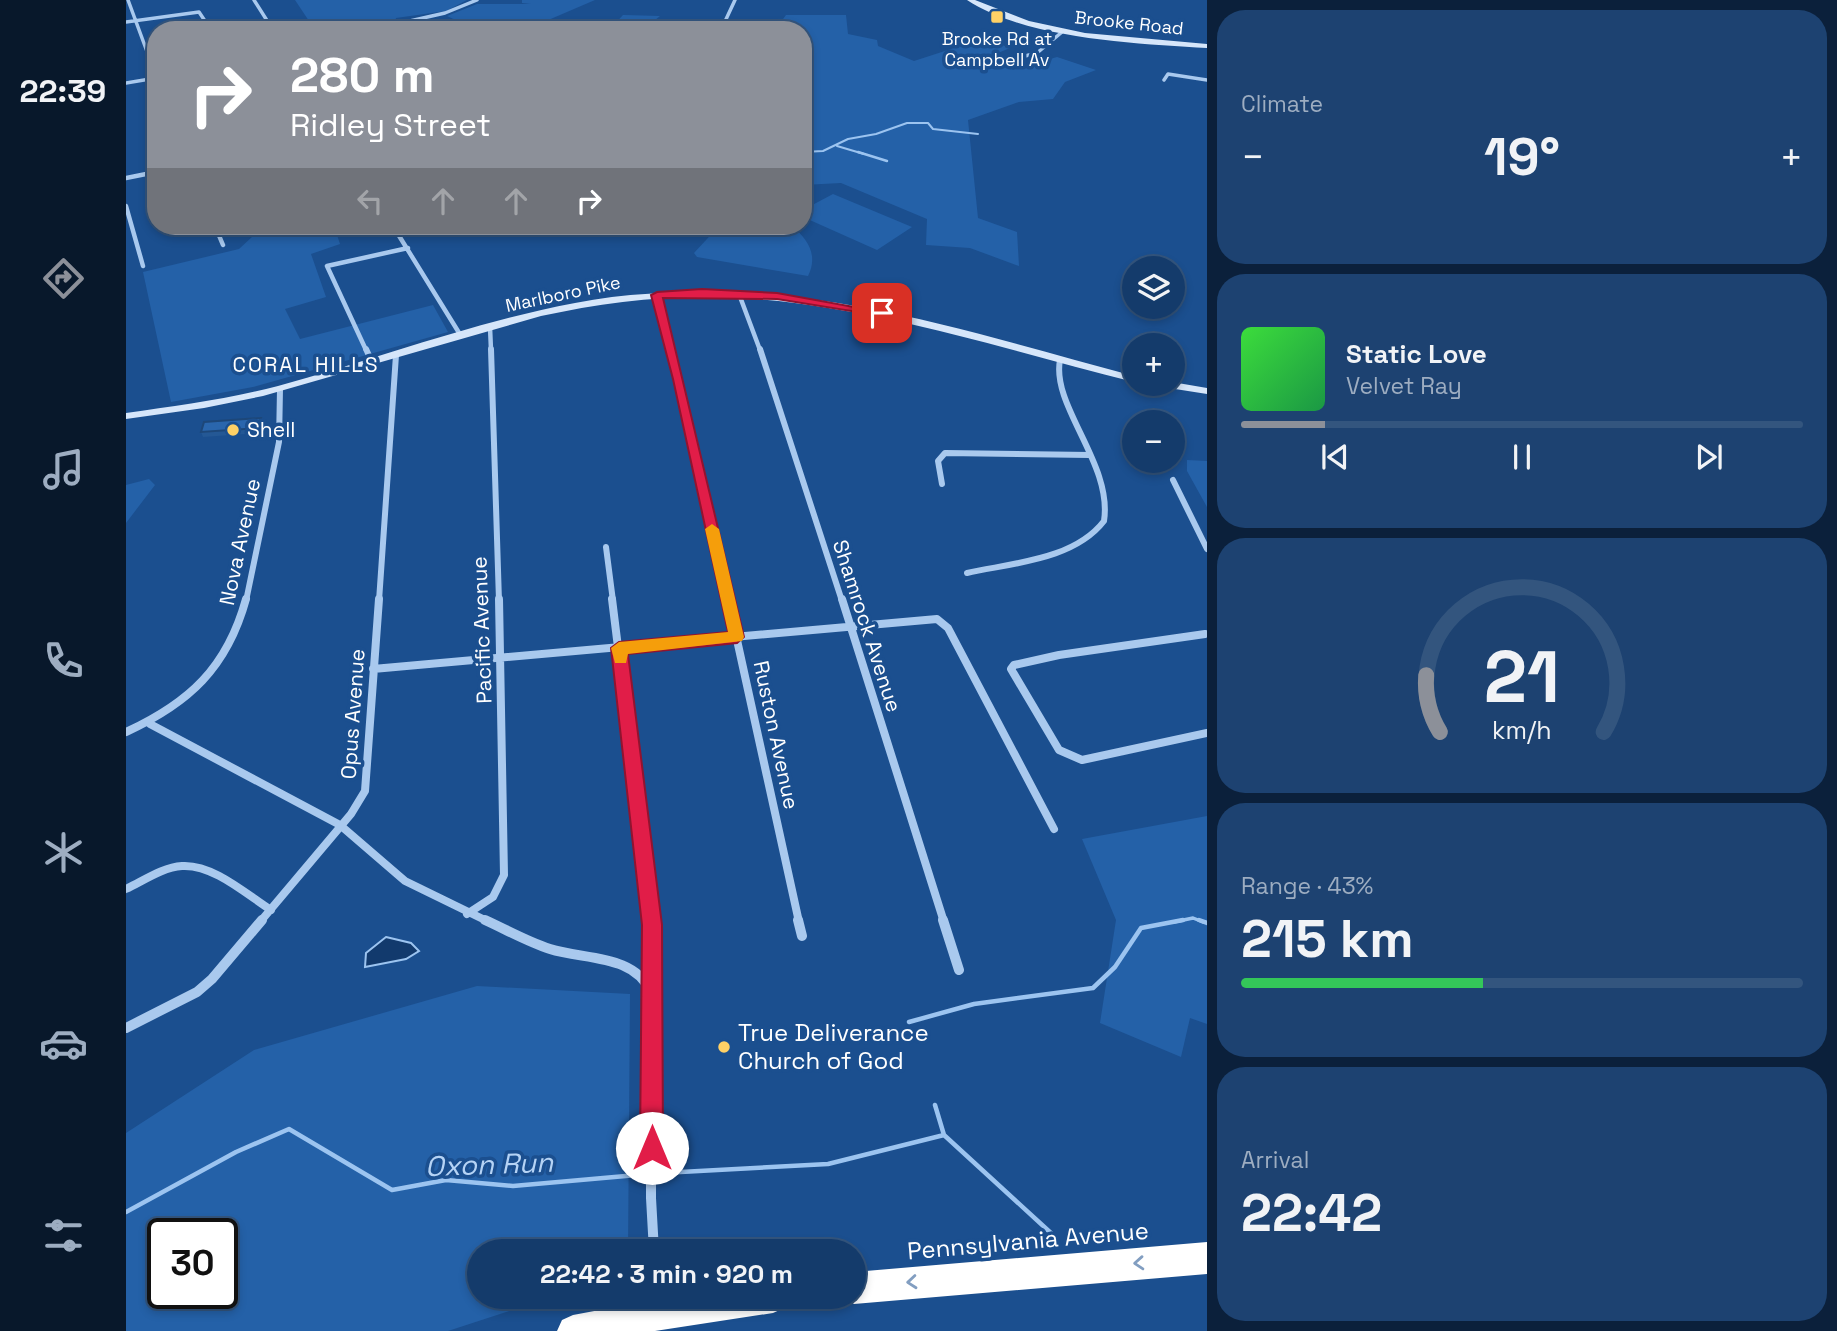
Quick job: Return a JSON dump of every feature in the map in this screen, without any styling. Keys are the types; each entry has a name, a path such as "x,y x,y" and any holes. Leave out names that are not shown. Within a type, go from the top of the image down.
{"highway":[{"name":"Pennsylvania Avenue","path":"866,1287 1207,1258"},
{"path":"573,1331 701,1309"}],"main road":[{"name":"Brooke Road","path":"970,0 1018,22 1062,32 1207,46"},
{"name":"Marlboro Pike","path":"126,415 203,405 280,389 490,327 575,306 657,295 739,293 811,300 874,311 1122,376"},
{"path":"1185,388 1207,391"}],"street":[{"path":"128,0 147,53"},
{"path":"254,0 267,21"},
{"path":"410,21 445,13 477,0"},
{"path":"724,21 735,0"},
{"path":"126,22 200,12 206,21"},
{"path":"419,21 423,18"},
{"path":"1026,56 1037,53 1062,32"},
{"path":"1164,80 1168,74 1207,80"},
{"path":"126,83 147,79"},
{"path":"126,178 147,174"},
{"path":"126,206 143,266"},
{"path":"219,235 223,245"},
{"path":"399,235 461,336"},
{"path":"372,362 327,266 408,248"},
{"name":"Shamrock Avenue","path":"739,293 774,386 959,970"},
{"name":"Ruston Avenue","path":"657,295 679,379 802,936"},
{"name":"Pacific Avenue","path":"467,914 494,897 504,875 501,659 490,327"},
{"name":"Opus Avenue","path":"126,1028 205,985 357,806 367,783 396,355"},
{"path":"967,573 1070,549 1093,534 1103,522 1105,510 1090,455 1058,384 1060,360"},
{"name":"Nova Avenue","path":"126,732 150,724 177,705 207,677 220,662 241,623 250,593 284,411 280,389"},
{"path":"942,484 938,461 945,453 1090,455"},
{"path":"1172,480 1207,549"},
{"path":"606,547 652,925 651,1198 653,1239"},
{"path":"373,669 937,619 948,628 1054,829"},
{"path":"1206,634 1014,665 1011,671 1059,750 1079,760 1207,733"},
{"path":"150,724 340,825 405,881 467,914 547,948 577,957 606,959 630,968 646,981 653,998"},
{"path":"126,889 175,867 188,866 205,871 271,910"}],"shaded area":[{"path":"295,0 467,0 446,11 396,18 395,21 309,21"},
{"path":"522,0 595,0 546,21 458,21 447,16 477,4 531,4 522,3"},
{"path":"623,15 660,16 654,21 617,21"},
{"path":"786,15 846,15 848,34 877,40 878,46 914,61 985,38 1010,48 993,55 1013,70 1057,57 1096,70 1065,82 1053,99 1019,102 968,120 978,218 1017,232 1019,266 970,248 926,245 927,219 841,183 812,185 812,21 782,21"},
{"path":"833,194 912,227 877,250 812,221 812,205"},
{"path":"254,235 337,235 340,244 311,254 326,297 285,309 300,339 433,305 448,332 253,387 171,402 143,272 239,249"},
{"path":"711,235 801,235 810,249 812,262 808,276 697,257 694,253"},
{"path":"1187,460 1207,461 1207,507 1187,471"},
{"path":"149,479 155,485 126,523 126,485"},
{"path":"1207,816 1207,1024 1190,1018 1181,1057 1100,1023 1116,920 1082,839"},
{"path":"386,937 411,943 419,951 406,959 365,967 366,953"},
{"path":"477,986 630,994 628,1239 467,1239 467,1309 515,1309 448,1331 126,1331 126,1133 254,1050"}],"building":[{"path":"261,418 258,428 201,432 204,422"}],"waterway":[{"path":"812,152 823,151 848,139 876,134 907,123 928,123 933,129 978,134"},
{"path":"837,146 864,154"},
{"path":"858,152 887,161"},
{"name":"Oxon Run","path":"1174,922 1193,918 1203,922"},
{"name":"Oxon Run","path":"909,1022 974,1004 1093,988 1115,967 1141,928 1183,920"},
{"name":"Oxon Run","path":"1199,920 1207,923"},
{"name":"Oxon Run","path":"935,1105 944,1135"},
{"name":"Oxon Run","path":"126,1212 236,1152 289,1129 392,1190 446,1180 513,1186 637,1175"},
{"name":"Oxon Run","path":"662,1173 828,1164 944,1135"},
{"name":"Oxon Run","path":"944,1135 1052,1234"}],"slow traffic":[{"path":"620,659 619,648 737,637 712,529"}],"place":[{"name":"Brooke Rd at Campbell Av","path":"997,17"},
{"name":"Shell","path":"233,430"},
{"name":"True Deliverance Church of God","path":"724,1047"}],"district":[{"name":"CORAL HILLS","path":"306,365"}],"route":[{"path":"652,1148 652,925 619,648 737,637 679,379 657,295 739,293 777,296 828,302 882,313"}]}
